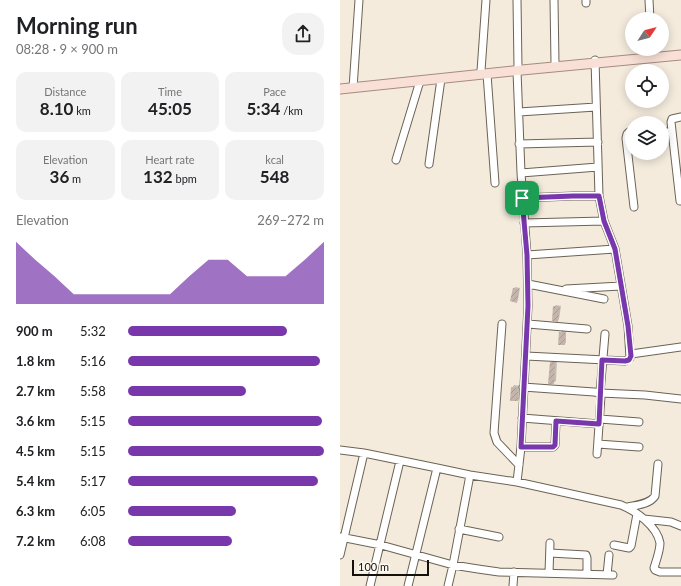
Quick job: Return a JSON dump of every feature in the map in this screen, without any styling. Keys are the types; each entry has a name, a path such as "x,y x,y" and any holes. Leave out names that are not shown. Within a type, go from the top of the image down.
{"main road":[{"path":"669,52 681,52"},
{"path":"517,69 555,63 681,55"},
{"path":"615,60 634,56"},
{"path":"340,84 353,86 420,81 596,61"},
{"path":"340,90 353,86 484,73"}],"street":[{"path":"353,86 359,0"},
{"path":"486,0 484,73 495,183"},
{"path":"516,482 521,447 523,387 528,324 527,255 519,144 517,0"},
{"path":"554,0 555,63"},
{"path":"649,0 650,12"},
{"path":"526,356 627,361 631,354 628,326 615,249 604,221 599,196 596,61"},
{"path":"429,164 441,79"},
{"path":"396,160 420,81"},
{"path":"519,112 596,107"},
{"path":"680,202 672,132 672,119 681,117"},
{"path":"519,144 598,142"},
{"path":"629,160 634,206"},
{"path":"521,173 598,167"},
{"path":"522,198 599,196"},
{"path":"524,223 604,221"},
{"path":"527,255 615,249"},
{"path":"528,284 604,299"},
{"path":"554,290 621,286"},
{"path":"502,324 494,433 497,442 519,465"},
{"path":"528,324 587,329"},
{"path":"597,454 600,421 602,360 605,334"},
{"path":"631,354 681,347"},
{"path":"523,387 600,393 645,394 681,399"},
{"path":"522,418 556,421 639,422"},
{"path":"521,447 553,447 555,445 556,421"},
{"path":"598,444 639,447"},
{"path":"340,450 364,453 470,475 516,482 621,504 637,514 653,529 660,544 654,568 655,570 660,572 681,572"},
{"path":"340,554 342,537 364,453"},
{"path":"370,586 400,461"},
{"path":"628,507 653,499 655,496 658,464"},
{"path":"408,586 437,468"},
{"path":"448,586 454,565 459,529 470,475"},
{"path":"614,545 629,548 631,546 637,514"},
{"path":"644,520 671,522 681,526"},
{"path":"459,529 499,537"},
{"path":"342,537 380,545 454,565 484,570 610,575 609,555"},
{"path":"549,573 550,542"},
{"path":"550,553 586,555 587,574"},
{"path":"513,586 514,572"}],"building":[{"path":"513,288 519,289 517,303 510,301"},
{"path":"553,306 560,307 558,322 552,321"},
{"path":"559,332 565,333 565,345 558,345"},
{"path":"550,362 555,362 554,384 548,384"},
{"path":"511,387 518,388 518,401 510,401"}],"route":[{"path":"599,196 606,228 615,249 628,326 631,356 629,360 602,360 599,424 556,421 555,445 552,448 521,447 523,387 528,326 527,255 522,198 599,196"}]}
